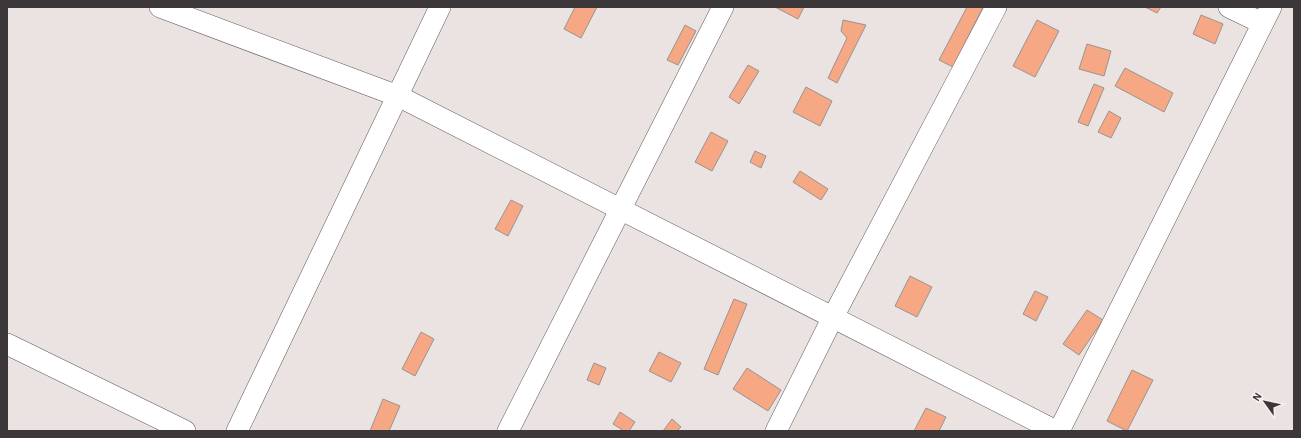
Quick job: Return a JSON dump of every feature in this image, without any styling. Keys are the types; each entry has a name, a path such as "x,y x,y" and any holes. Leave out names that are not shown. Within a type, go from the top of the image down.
{"street":[{"path":"160,7 398,96 1056,431"},
{"path":"237,431 440,7"},
{"path":"508,431 723,7"},
{"path":"776,431 833,318 996,7"},
{"path":"1059,431 1267,15 1229,7"},
{"path":"7,344 185,431"}],"building":[{"path":"575,7 597,7 581,38 564,29"},
{"path":"775,7 804,7 798,19"},
{"path":"967,7 983,7 953,67 939,60"},
{"path":"1145,7 1161,7 1157,13"},
{"path":"1201,15 1223,24 1215,44 1193,34"},
{"path":"843,20 866,25 837,83 828,78 847,38 841,31"},
{"path":"1037,20 1059,31 1035,77 1013,66"},
{"path":"685,25 696,31 678,65 667,60"},
{"path":"1087,44 1111,51 1104,76 1079,69"},
{"path":"748,65 759,71 739,104 729,97"},
{"path":"1125,68 1173,93 1164,112 1115,86"},
{"path":"1094,84 1104,88 1088,126 1078,122"},
{"path":"806,87 832,101 820,126 793,112"},
{"path":"1109,111 1121,118 1111,138 1098,132"},
{"path":"711,132 728,141 712,171 695,162"},
{"path":"755,151 766,156 761,168 750,162"},
{"path":"800,171 828,189 821,200 793,182"},
{"path":"511,200 523,206 508,236 495,229"},
{"path":"910,276 932,287 917,317 895,306"},
{"path":"1035,291 1048,297 1036,321 1023,314"},
{"path":"734,299 747,304 718,375 704,369"},
{"path":"1087,310 1103,320 1079,355 1063,344"},
{"path":"421,332 434,339 415,376 402,369"},
{"path":"659,352 681,363 671,382 649,371"},
{"path":"594,363 606,368 599,385 587,380"},
{"path":"747,368 781,390 768,411 733,389"},
{"path":"1132,370 1153,380 1127,431 1107,421"},
{"path":"383,399 400,406 389,431 370,431"},
{"path":"926,408 946,417 939,431 914,431"},
{"path":"620,412 635,422 629,431 624,431 613,424"},
{"path":"672,419 681,427 677,431 663,431"}]}
